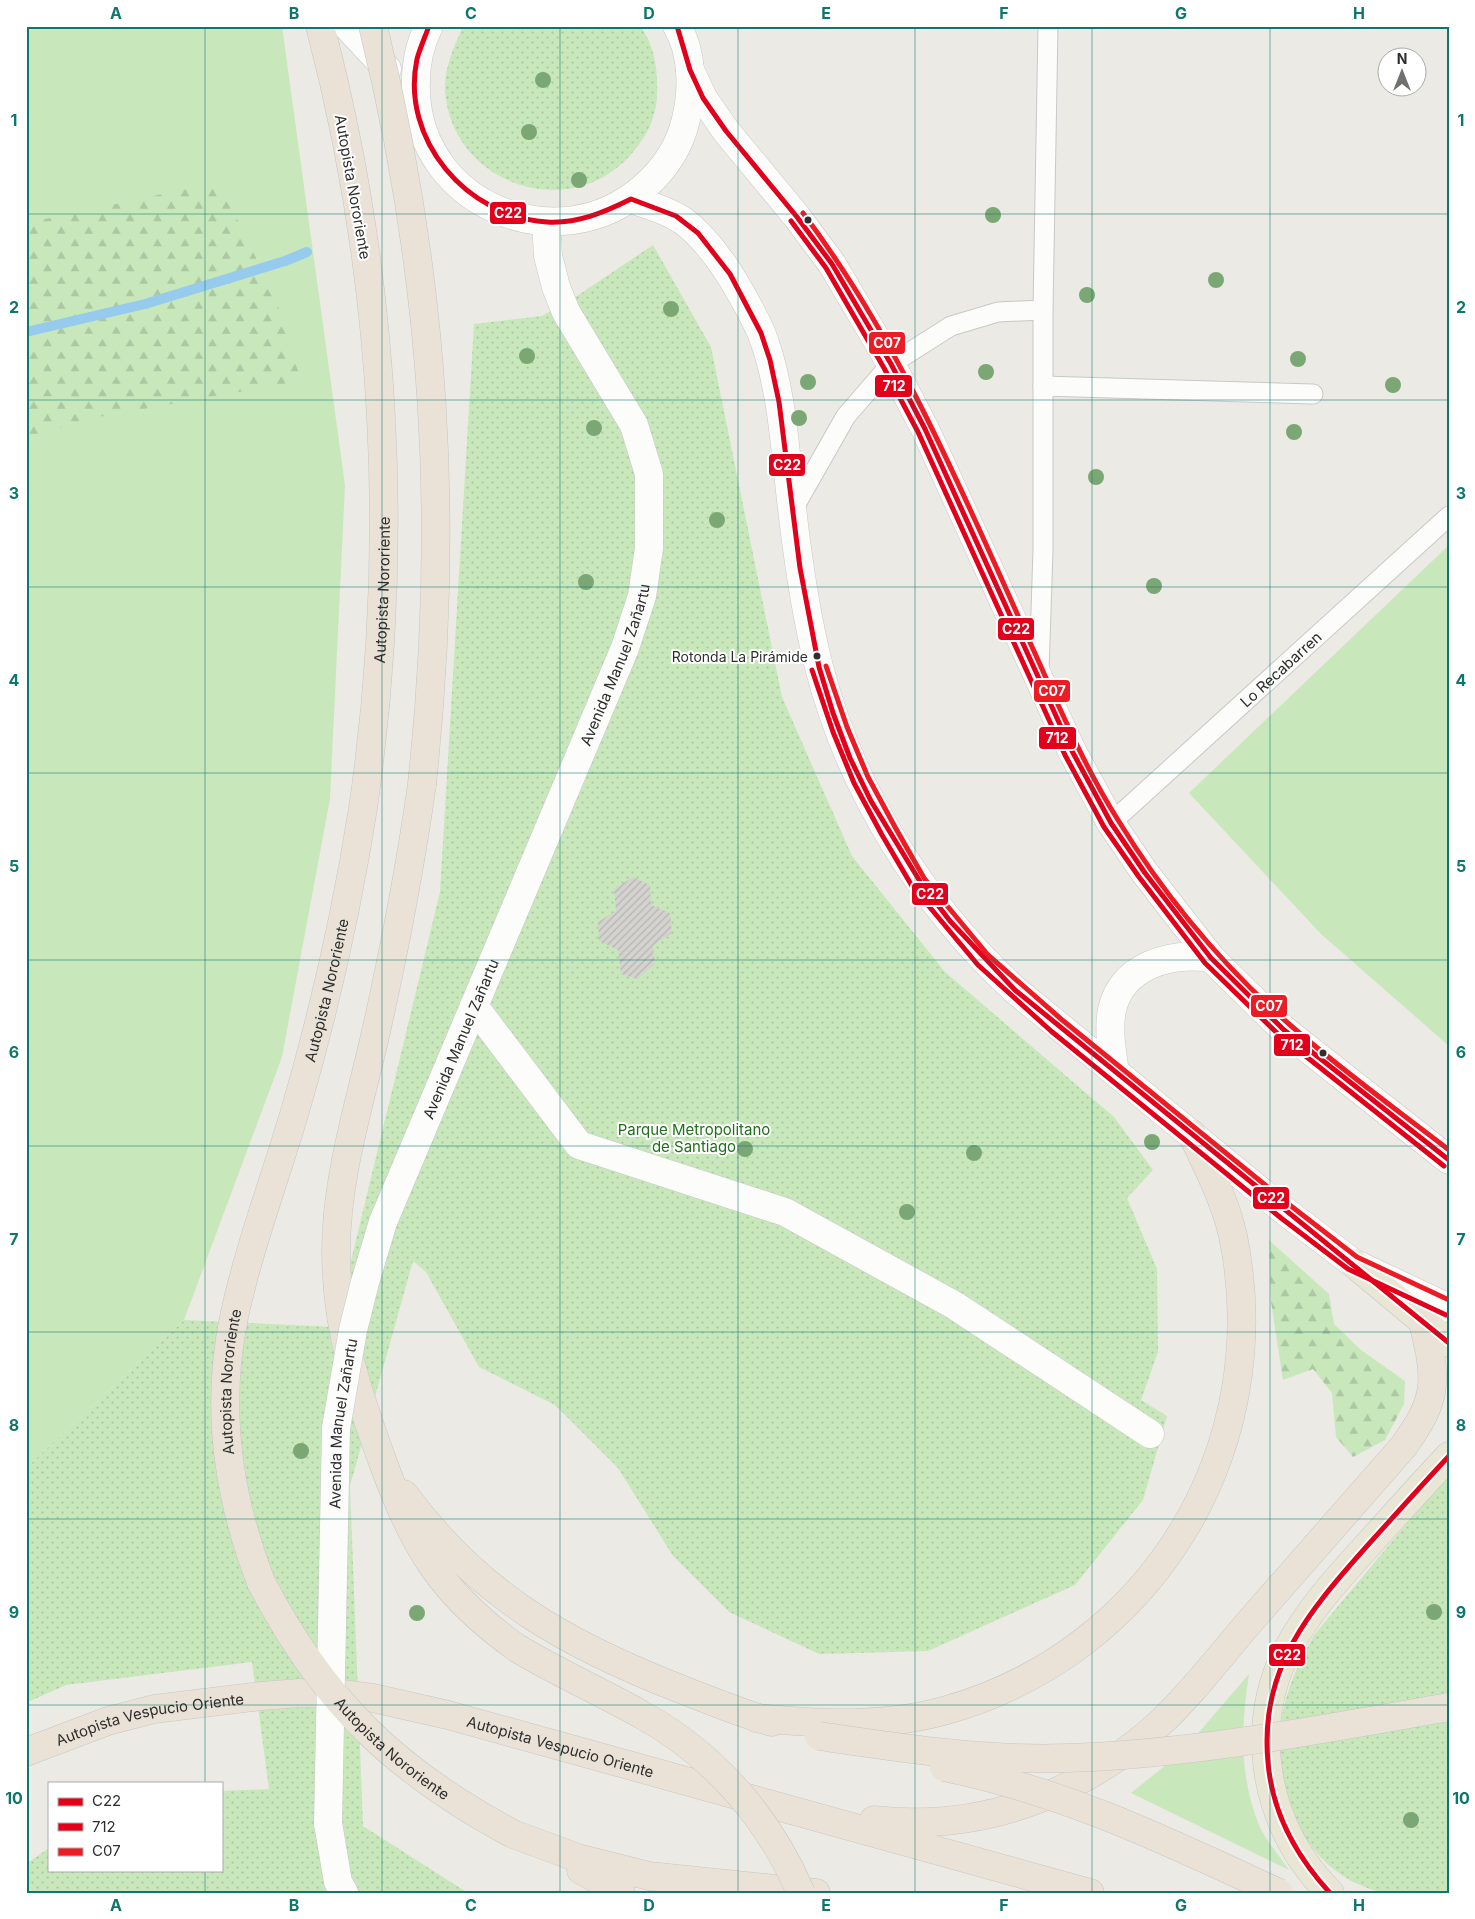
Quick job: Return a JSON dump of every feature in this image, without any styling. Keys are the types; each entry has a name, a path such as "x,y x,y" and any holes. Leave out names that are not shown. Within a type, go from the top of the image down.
{"highway":[{"name":"Autopista Nororiente","path":"320,26 347,142 364,244 376,347 383,502 380,631 369,760 354,861 321,1013 295,1112 247,1266 229,1343 225,1422 229,1471 244,1537 261,1582 277,1613 309,1664 359,1723 383,1747 437,1790 466,1809 513,1834"},
{"path":"373,26 393,112 413,223 432,391 437,503 436,606 422,784 404,902 342,1183 336,1250 338,1289 347,1353 369,1428 396,1501 411,1533 430,1564 451,1592 472,1612 517,1648 568,1678 646,1717 694,1750 720,1772 748,1804 775,1844 801,1893"},
{"path":"756,1718 815,1724 859,1724 902,1719 937,1712 987,1697 1027,1678 1078,1645 1131,1600 1160,1567 1184,1531 1221,1452 1233,1409 1240,1366 1242,1322 1240,1278 1232,1235 1220,1193 1192,1134"},
{"path":"787,1809 909,1824 970,1816 1039,1800 1079,1782 1138,1742 1160,1724 1403,1447 1418,1427 1427,1409 1433,1388 1433,1370 1423,1322"},
{"path":"385,1467 415,1509 457,1557 502,1597 595,1653 634,1671 756,1718 905,1759 1002,1781 1063,1798 1136,1828 1279,1893"},
{"name":"Autopista Vespucio Oriente","path":"26,1752 108,1721 154,1709 299,1693 342,1694 373,1698 448,1715 1079,1890 1098,1893"},
{"path":"819,1736 964,1754 1075,1758 1203,1747 1449,1707"},
{"path":"513,1834 621,1893"},
{"path":"513,1834 578,1858 649,1876 816,1893"}],"main road":[{"path":"1353,1263 1449,1343"},
{"path":"1330,1893 1299,1856 1284,1826 1272,1795 1267,1762 1266,1732 1269,1703 1276,1674 1287,1647 1302,1622 1332,1583 1449,1456"}],"street":[{"path":"347,26 391,73 417,111"},
{"path":"429,26 422,38 415,71 417,111 428,146 449,176 477,200 510,216 546,222 575,221 604,213 631,199 653,179 672,156 684,129 690,100 690,70"},
{"path":"677,26 690,70 703,98 726,131 797,217 832,264 891,364 925,429 1072,751 1111,823 1144,873 1211,958 1284,1030 1449,1160"},
{"path":"631,199 680,219 696,232 724,267 748,307 764,340 778,395 801,577 819,668 840,730 861,780 918,882 983,960 1049,1020 1286,1212 1353,1263 1449,1308"},
{"name":"Avenida Manuel Zañartu","path":"344,1893 338,1882 328,1823 336,1428 353,1330 364,1282 383,1222 625,648 642,596 649,548 649,474 634,425 566,312 556,287 548,256 546,222"},
{"path":"1114,1072 1111,1047 1112,1011 1118,995 1126,982 1135,973 1164,959 1181,956 1211,958"},
{"path":"474,1006 578,1145 785,1212 954,1305 1150,1434"}],"lane":[{"path":"1038,676 1043,550 1043,310 1048,26"},
{"path":"792,511 846,416 891,364 951,326 998,312 1043,310"},
{"path":"1043,386 1313,394"},
{"name":"Lo Recabarren","path":"1111,823 1449,516"}],"green space":[{"path":"26,26 282,26 345,485 330,799 282,1057 184,1320 26,1468"},
{"path":"463,26 640,26 652,50 656,67 657,85 657,102 653,118 643,139 633,152 608,174 579,187 549,190 519,184 492,171 469,151 453,124 445,91 448,66"},
{"path":"219,182 276,299 301,381 87,419 26,439 26,223"},
{"name":"Parque Metropolitano de Santiago","path":"653,245 711,347 782,697 852,856 945,972 1114,1117 1153,1170 1127,1198 1157,1269 1158,1352 1141,1400 1167,1416 1143,1500 1075,1585 928,1651 819,1654 729,1612 673,1556 618,1468 555,1405 479,1367 426,1272 413,1261 350,1486 363,1826 468,1893 26,1893 26,1864 48,1849 48,1872 222,1872 222,1791 269,1789 252,1662 66,1685 26,1703 26,1468 184,1320 335,1327 440,892 474,324 542,316 577,296"},
{"path":"1449,545 1449,1046 1321,934 1189,793"},
{"path":"1269,1240 1329,1294 1334,1324 1361,1350 1405,1381 1404,1404 1385,1440 1353,1457 1336,1437 1332,1393 1313,1369 1283,1380 1271,1302"},
{"path":"1449,1473 1449,1893 1404,1894 1380,1892 1353,1882 1330,1866 1312,1847 1298,1824 1288,1798 1282,1771 1280,1744 1282,1716 1295,1674 1314,1635"},
{"path":"1249,1674 1243,1731 1248,1788 1252,1807 1262,1831 1289,1870 1131,1793 1182,1752"}],"building":[{"path":"633,877 650,885 651,905 670,913 672,933 653,946 655,964 637,979 621,974 618,950 599,941 598,922 616,911 614,889"}],"waterway":[{"path":"26,332 145,304 285,261 307,252"}],"transit line":[{"name":"C22","path":"429,26 417,59 414,89 419,118 430,145 446,169 466,190 491,206 518,217 547,222 580,219 601,213 631,199 676,216 698,233 730,274 761,333 770,360 779,402 800,568 819,667 833,713 850,758 871,801 921,883 950,921 1015,990 1449,1343"},
{"name":"C22","path":"677,26 690,70 703,98 726,131 797,217 832,264 891,364 925,429 1072,751 1111,823 1145,873 1211,958 1284,1030 1449,1160"},
{"name":"C07","path":"803,213 838,262 870,313 899,365 979,528 1081,753 1105,798 1136,848 1196,928 1218,954 1265,1002 1328,1057 1449,1150"},
{"name":"712","path":"791,221 826,268 884,368 918,432 1065,755 1104,827 1139,877 1205,963 1279,1035 1444,1166"},
{"name":"C07","path":"826,666 847,727 868,777 895,827 924,878 988,955 1061,1019 1291,1206 1357,1257 1449,1300"},
{"name":"712","path":"812,670 833,732 854,783 882,835 912,886 978,965 1051,1031 1281,1218 1348,1269 1446,1315"},
{"name":"C22","path":"1330,1893 1296,1848 1280,1816 1270,1780 1268,1762 1267,1729 1272,1698 1280,1670 1292,1644 1308,1618 1346,1570 1449,1456"}],"place":[{"name":"Rotonda La Pirámide","path":"817,656"}]}
